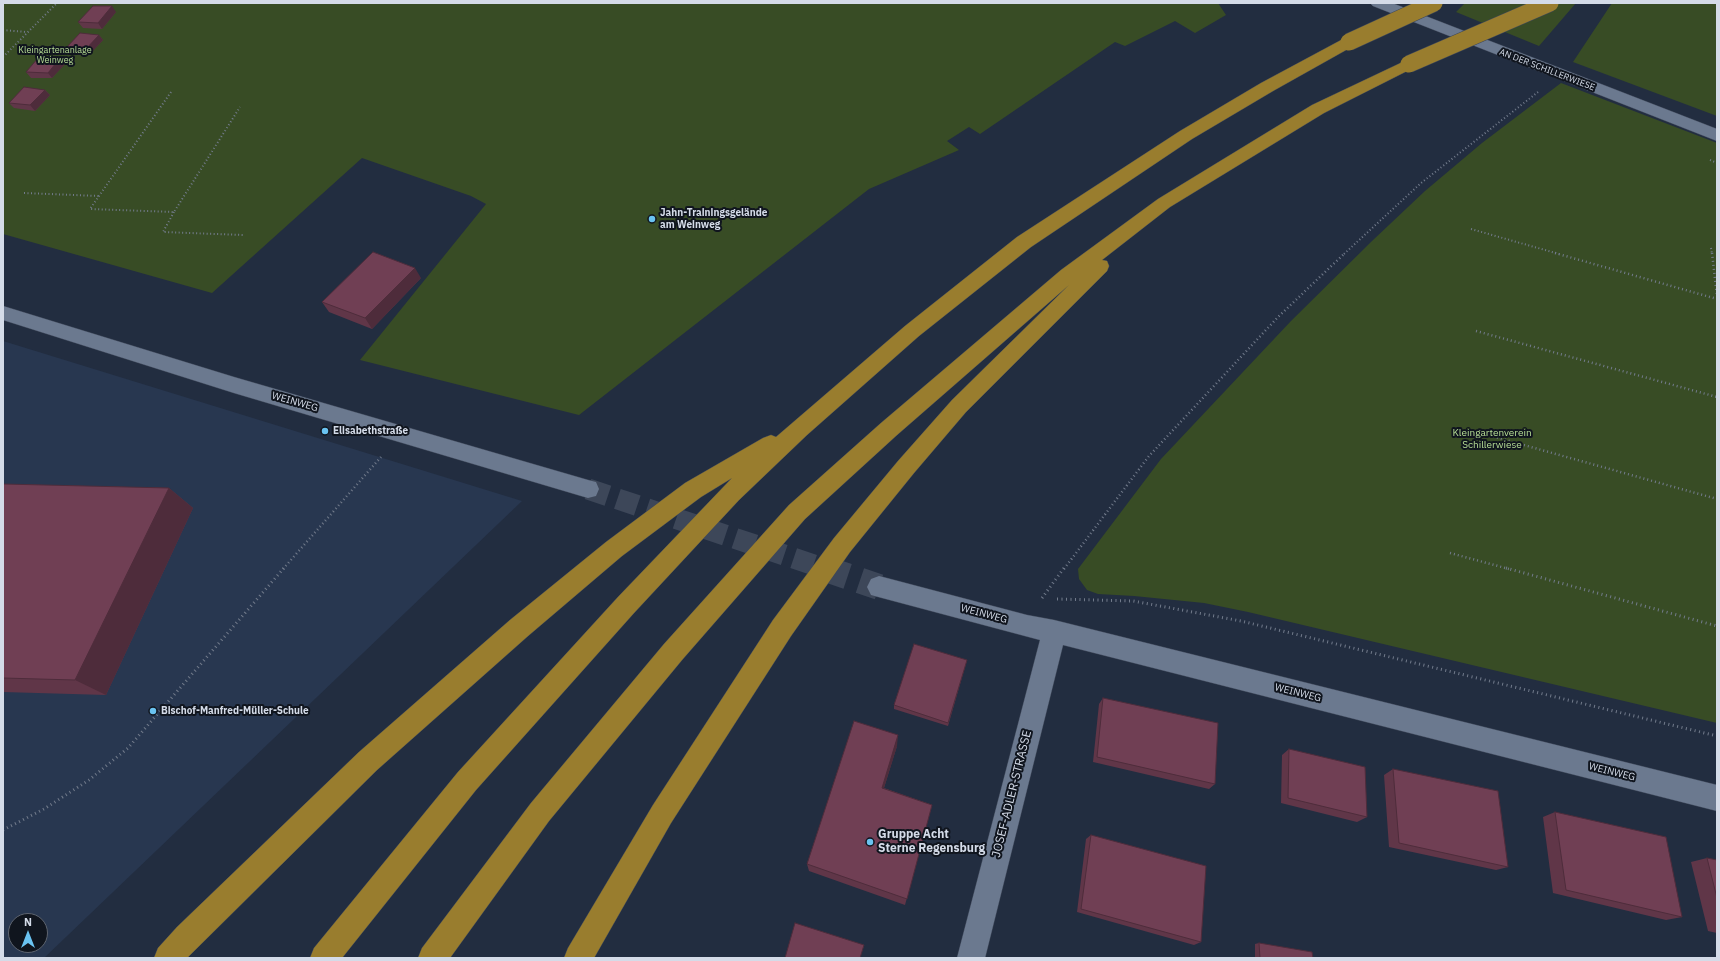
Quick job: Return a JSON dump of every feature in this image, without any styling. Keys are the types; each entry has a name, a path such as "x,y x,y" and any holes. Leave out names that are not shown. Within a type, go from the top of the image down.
{"highway":[{"path":"324,958 467,780 626,604 731,493 799,429 912,331 1024,242 1186,135 1267,87 1349,42 1434,3"},
{"path":"432,958 540,812 673,652 797,512 889,429 1068,275 1164,203 1318,109 1409,64 1550,3"},
{"path":"578,958 662,814 782,628 842,545 906,467 959,406 1164,203"},
{"path":"168,958 192,932 368,761 519,628 614,548 693,490 799,429"}],"street":[{"name":"AN DER SCHILLERWIESE","path":"1378,3 1717,135"},
{"name":"WEINWEG","path":"3,313 234,384 588,489"},
{"name":"WEINWEG","path":"879,587 1027,626 1054,631 1717,798"},
{"name":"JOSEF-ADLER-STRASSE","path":"971,958 1054,631"}],"path":[{"path":"3,57 26,32 57,3"},
{"path":"3,30 26,32"},
{"path":"1042,599 1149,456 1278,318 1362,237 1421,183 1477,138 1540,91"},
{"path":"171,92 90,209 174,212"},
{"path":"240,107 163,232 243,235"},
{"path":"24,193 99,196"},
{"path":"1471,229 1717,298 1711,248"},
{"path":"1476,331 1717,397"},
{"path":"1470,430 1717,499"},
{"path":"3,830 44,809 89,780 128,748 402,433"},
{"path":"1450,553 1717,626"},
{"path":"1034,597 1042,599 1133,601 1241,621 1717,736"}],"shaded area":[{"name":"Bischof-Manfred-Müller-Schule","path":"3,341 522,501 44,958 3,958"}],"green space":[{"name":"Jahn-Trainingsgelände am Weinweg","path":"3,3 1218,3 1226,15 1195,33 1175,21 1125,46 1115,42 980,134 969,127 947,141 959,150 869,189 579,415 360,360 486,204 471,196 362,158 212,293 3,234"},
{"path":"1465,3 1576,3 1539,46 1456,12"},
{"path":"1612,3 1717,3 1717,116 1573,62"},
{"name":"Kleingartenverein Schillerwiese","path":"1561,83 1717,143 1717,723 1248,612 1204,603 1098,594 1087,590 1079,579 1078,569 1161,459 1291,321 1425,191 1482,143"}],"building":[{"path":"93,6 112,6 98,23 78,22"},
{"path":"80,33 99,35 85,50 66,48"},
{"path":"39,57 60,58 48,73 26,72"},
{"path":"24,87 45,90 30,105 9,103"},
{"path":"373,252 415,268 365,318 322,302"},
{"path":"3,484 169,488 75,680 3,678"},
{"path":"914,644 967,660 948,723 894,705"},
{"path":"1103,698 1218,723 1215,784 1097,757"},
{"name":"Gruppe Acht Sterne Regensburg","path":"854,721 898,735 882,788 932,805 907,899 807,864"},
{"path":"1289,749 1365,767 1367,817 1288,798"},
{"path":"1393,769 1498,791 1508,867 1399,843"},
{"path":"1555,812 1666,837 1682,917 1566,890"},
{"path":"1091,835 1206,866 1201,942 1081,909"},
{"path":"1707,858 1717,860 1717,898"},
{"path":"795,923 864,945 860,958 785,958"},
{"path":"1259,943 1312,952 1313,958 1260,958"}],"tunnel":[{"path":"588,489 826,569"},
{"path":"823,568 879,587"}],"place":[{"name":"Jahn-Trainingsgelände am Weinweg","path":"652,219"},
{"name":"Elisabethstraße","path":"325,431"},
{"name":"Bischof-Manfred-Müller-Schule","path":"153,711"},
{"name":"Gruppe Acht Sterne Regensburg","path":"870,842"}],"park label":[{"name":"Kleingartenanlage Weinweg","path":"55,56"}]}
